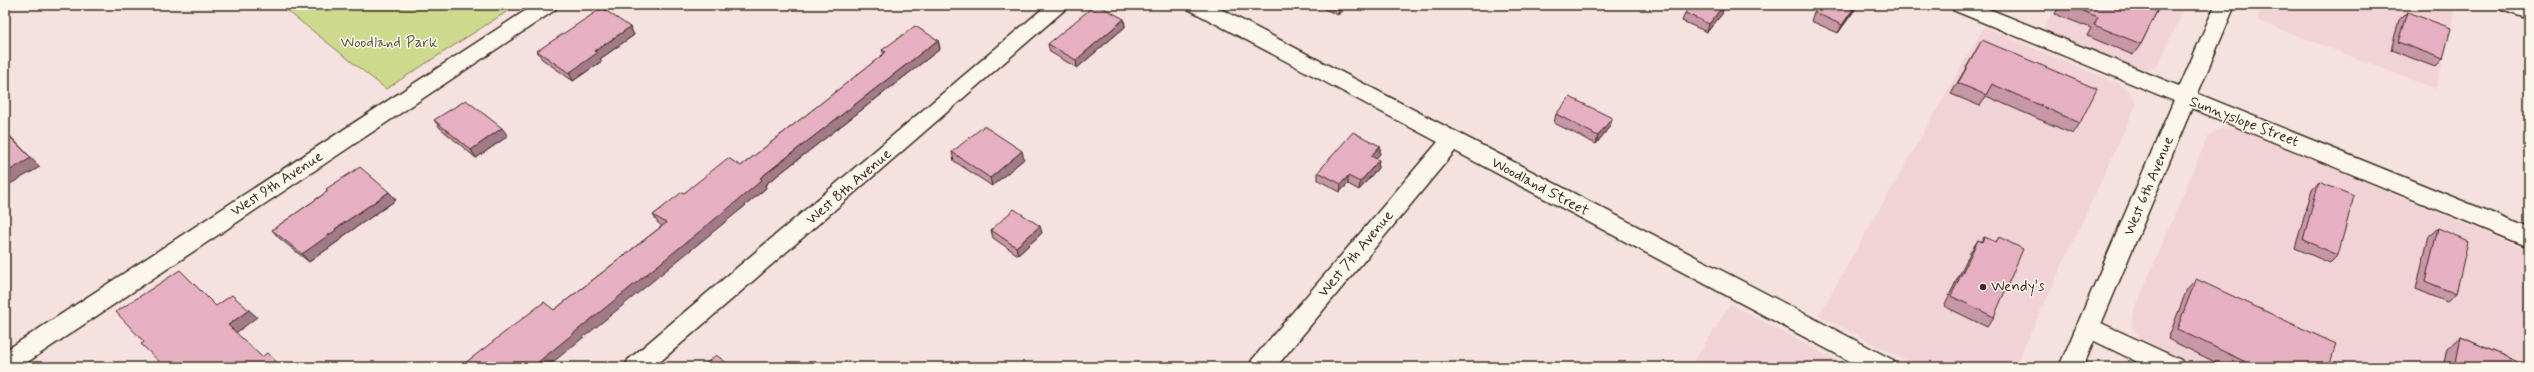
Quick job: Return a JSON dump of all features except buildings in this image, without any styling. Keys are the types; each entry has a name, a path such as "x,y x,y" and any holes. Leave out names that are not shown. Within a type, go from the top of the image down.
{"street":[{"name":"West 9th Avenue","path":"5,364 548,5"},
{"name":"West 8th Avenue","path":"637,367 1060,5"},
{"name":"Woodland Street","path":"1196,5 1451,141 1884,367"},
{"name":"Sunnyslope Street","path":"1960,5 2187,100 2217,109 2529,238"},
{"name":"West 6th Avenue","path":"2071,367 2187,100 2225,5"},
{"path":"2509,5 2529,12"},
{"name":"West 7th Avenue","path":"1261,367 1451,141"},
{"path":"2088,327 2172,367"}],"shaded area":[{"path":"2056,5 2186,5 2158,66 2145,71 2043,30"},
{"path":"2262,5 2456,5 2436,89 2257,20"},
{"path":"1984,27 2119,84 2128,90 2137,103 2015,367 1919,367 1819,315"},
{"path":"2227,128 2240,130 2529,251 2529,367 2195,367 2140,338 2132,327 2132,316 2208,136 2218,130"},
{"path":"1730,304 1849,367 1691,367"}],"green space":[{"name":"Woodland Park","path":"280,5 517,5 386,89"}],"place":[{"name":"Wendy's","path":"1983,287"}]}
